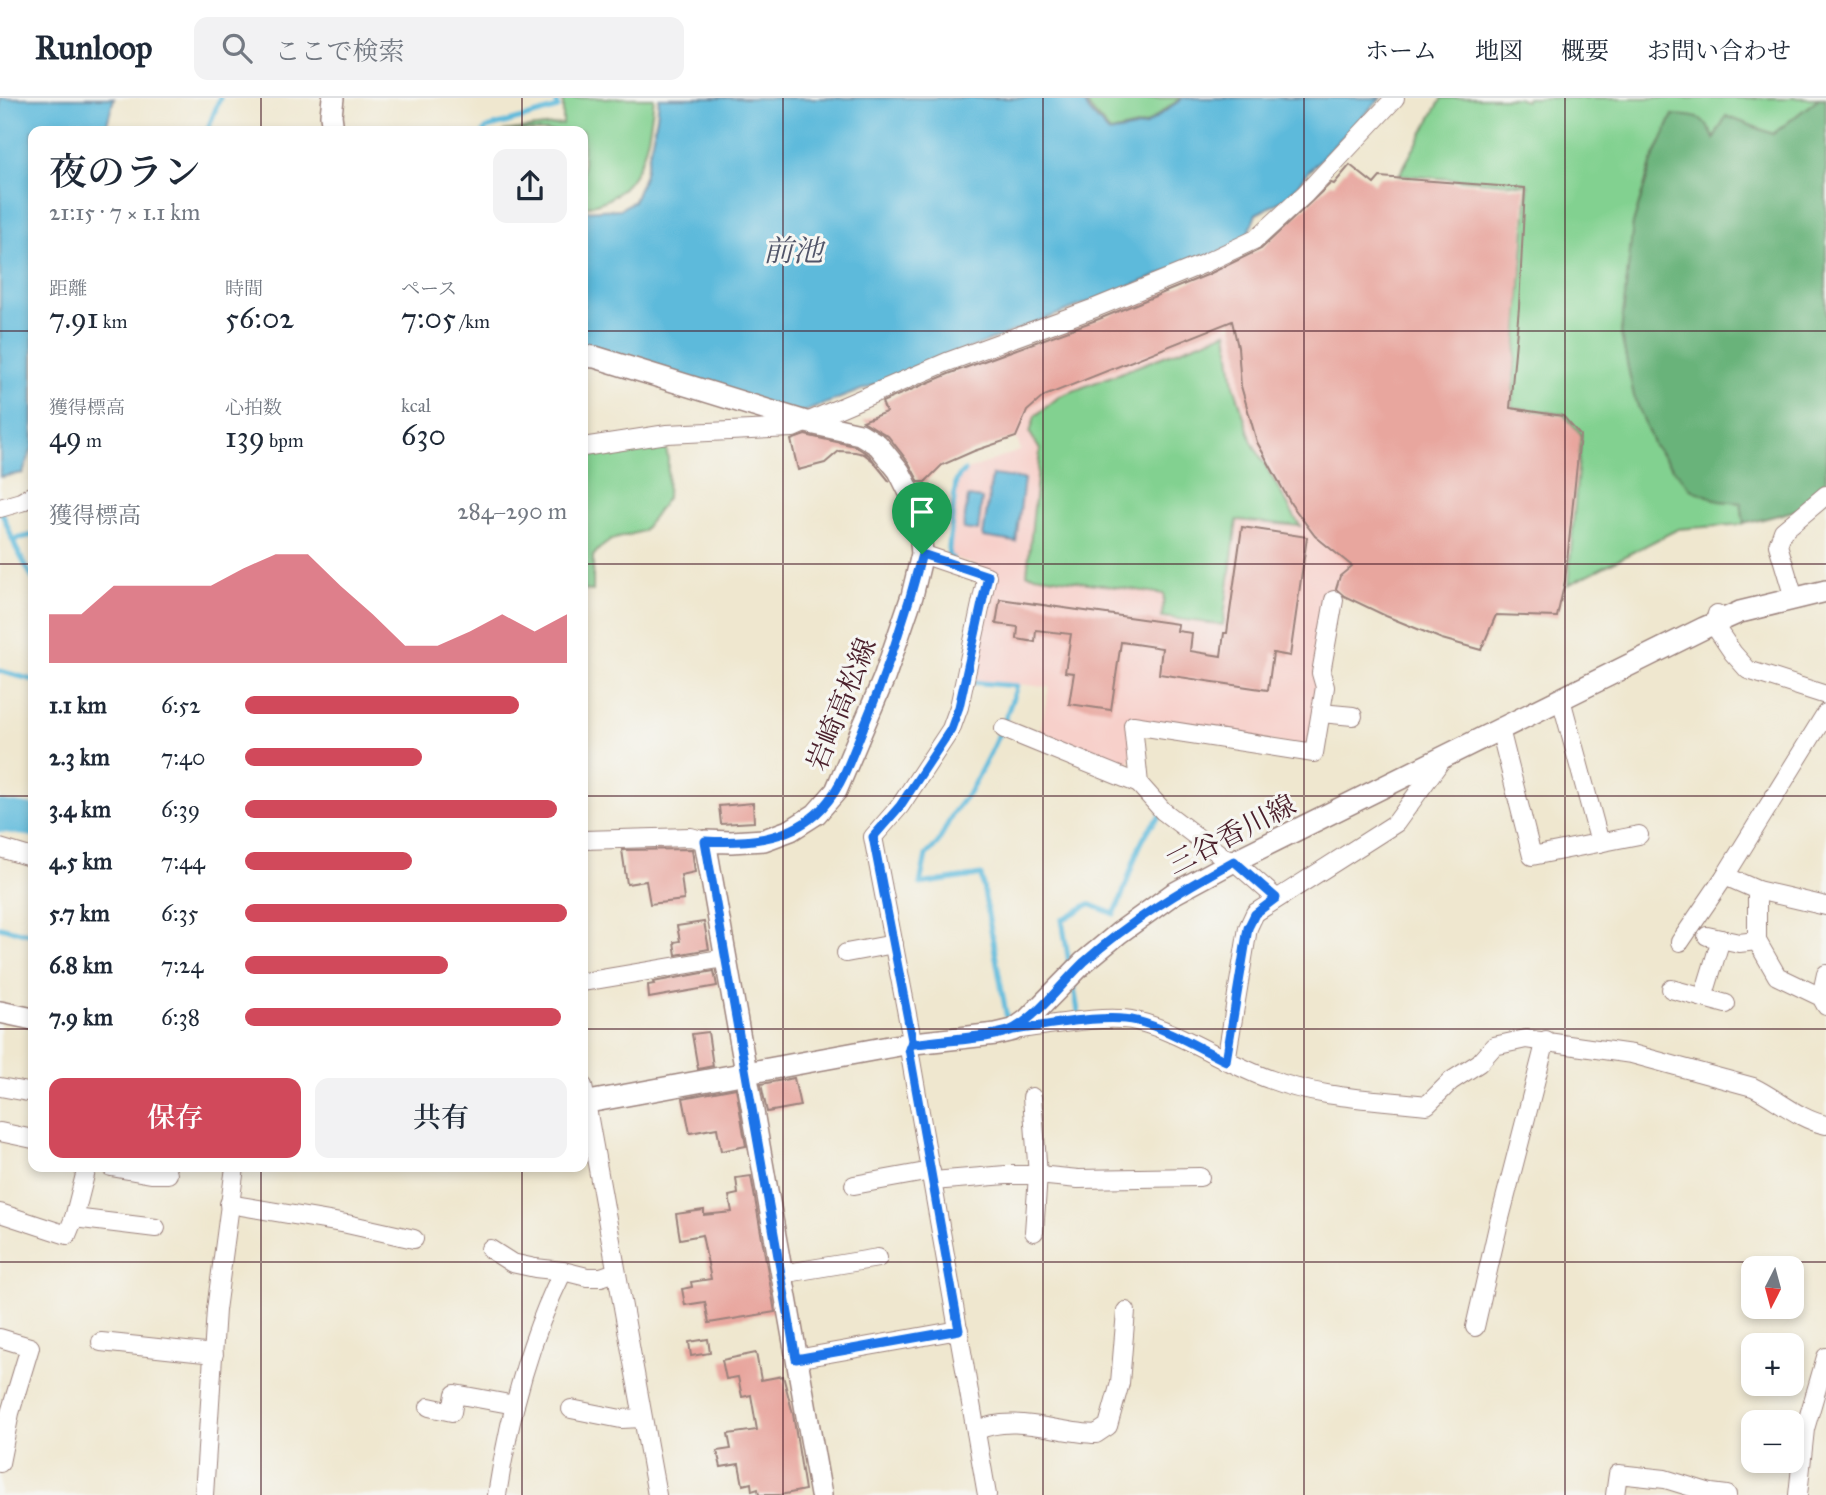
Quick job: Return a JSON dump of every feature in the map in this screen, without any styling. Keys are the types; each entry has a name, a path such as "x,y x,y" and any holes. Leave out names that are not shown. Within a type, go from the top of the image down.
{"main road":[{"path":"332,126 333,98"},
{"name":"岩崎高松線","path":"588,356 806,422 860,434 878,445 899,471 915,503 922,554 912,596 884,678 836,791 816,814 791,830 764,840 705,841"},
{"name":"三谷香川線","path":"1013,1030 1027,1020 1084,962 1119,933 1173,894 1234,861 1716,619 1826,591"},
{"path":"705,841 821,1495"},
{"path":"0,1012 28,1018"},
{"path":"588,1096 1013,1030"}],"street":[{"path":"588,446 667,435 793,428 947,362 1107,303 1203,264 1256,239 1305,194 1395,98"},
{"path":"1794,598 1778,545 1783,531 1826,495"},
{"path":"0,508 28,498"},
{"path":"922,554 988,576 959,707 951,729 900,806 873,837 912,1040 909,1049 987,1495"},
{"path":"1139,783 1133,725 1314,753 1325,687 1321,673 1334,600"},
{"path":"1716,619 1733,653 1748,670 1826,695"},
{"path":"1561,699 1600,842"},
{"path":"1321,713 1353,716"},
{"path":"1680,942 1725,876 1826,713"},
{"path":"1004,729 1139,783 1163,811 1222,856 1234,861 1276,898"},
{"path":"1500,729 1532,856 1639,835"},
{"path":"1226,1061 1248,928 1255,914 1396,823 1443,758"},
{"path":"588,840 691,837 705,841"},
{"path":"0,848 28,856"},
{"path":"1725,876 1757,890 1825,903"},
{"path":"1757,890 1757,941 1777,976 1823,1002 1826,974"},
{"path":"1703,998 1714,937 1740,943 1757,941"},
{"path":"846,953 894,944"},
{"path":"588,981 725,958"},
{"path":"1671,989 1726,1004"},
{"path":"1013,1030 1099,1020 1135,1021 1272,1081 1305,1090 1427,1105 1451,1080 1479,1063 1494,1046 1526,1039 1546,1040 1632,1054 1753,1087 1798,1115 1826,1125"},
{"path":"1475,1327 1546,1040"},
{"path":"0,1087 28,1089"},
{"path":"1032,1097 1038,1175 1034,1232"},
{"path":"588,1119 657,1495"},
{"path":"0,1132 28,1138"},
{"path":"0,1213 67,1235 86,1172"},
{"path":"140,1172 168,1174"},
{"path":"205,1495 216,1310 234,1172"},
{"path":"854,1185 932,1176 1038,1175 1078,1179 1200,1177"},
{"path":"229,1204 346,1224 414,1240"},
{"path":"74,1218 156,1228"},
{"path":"490,1249 512,1263 587,1277 616,1272"},
{"path":"781,1274 878,1258"},
{"path":"497,1495 514,1405 533,1339 563,1271"},
{"path":"976,1432 989,1425 1016,1423 1096,1434 1108,1426 1120,1383 1126,1311"},
{"path":"796,1359 959,1330"},
{"path":"0,1338 30,1347 6,1404 0,1463"},
{"path":"101,1342 214,1354"},
{"path":"1798,1495 1805,1429 1826,1357"},
{"path":"429,1408 452,1412 455,1394 514,1405"},
{"path":"571,1409 621,1419 642,1418"},
{"path":"1615,1495 1618,1474 1665,1479 1727,1495"}],"shaded area":[{"path":"1225,324 1233,327 1238,347 1241,386 1257,442 1350,564 1350,568 1340,576 1334,596 1308,747 1139,722 1129,764 1117,768 1039,736 1049,687 971,680 997,573 949,556 957,482 965,471 1021,450 1016,437 1020,425 1027,411 1044,396"}],"green space":[{"path":"563,98 654,98 649,134 638,168 618,193 602,202 588,206 588,126 546,126 563,124"},
{"path":"1084,98 1181,98 1146,124 1110,132"},
{"path":"1442,98 1517,98 1525,101 1527,98 1819,98 1773,134 1726,116 1714,139 1673,115 1651,163 1633,224 1621,334 1634,396 1654,446 1691,489 1720,501 1741,503 1744,524 1678,529 1568,585 1581,434 1563,414 1512,407 1528,185 1399,175"},
{"path":"1819,98 1826,98 1826,498 1809,507 1744,524 1741,503 1720,501 1691,489 1654,446 1634,396 1621,334 1633,224 1652,162 1673,115 1699,118 1707,125 1714,139 1726,116 1773,134"},
{"path":"1227,332 1234,385 1252,442 1300,526 1237,520 1223,625 1162,617 1164,594 1027,574 1040,450 1030,433 1035,416 1060,396"},
{"path":"665,441 668,459 667,498 643,531 611,540 593,556 593,591 588,590 588,452"}],"water":[{"path":"0,98 114,98 106,126 28,126 28,460 23,473 0,477"},
{"name":"前池","path":"659,98 1082,98 1089,111 1109,133 1145,126 1183,98 1381,98 1308,172 1287,198 1256,214 1245,242 799,414 588,351 588,211 620,209 634,201 644,177"},
{"path":"992,475 1024,479 1016,542 983,537"},
{"path":"968,497 982,499 978,531 963,529"}],"building":[{"path":"1350,165 1374,184 1380,177 1525,188 1519,307 1510,408 1563,416 1580,435 1565,581 1557,617 1496,615 1481,650 1442,639 1386,616 1344,596 1336,589 1340,576 1352,566 1315,536 1291,504 1257,442 1241,386 1238,347 1232,321 1044,396 1027,411 1016,437 942,465 925,482 919,482 909,463 888,436 863,421 886,412 882,402 951,373 1099,319 1207,275 1261,249 1331,183 1334,184"},
{"path":"805,435 855,446 869,455 890,482 873,461 864,454 855,452 839,451 825,463 798,470 791,440"},
{"path":"1242,527 1307,537 1290,656 1273,653 1268,690 1159,674 1162,648 1121,642 1111,710 1069,704 1074,673 1065,672 1071,634 1036,630 1035,642 1017,639 1018,627 996,624 1000,599 1178,624 1177,631 1192,633 1190,651 1221,656 1224,633 1227,633"},
{"path":"753,803 754,822 721,824 719,806"},
{"path":"692,849 695,872 681,875 684,900 650,904 646,881 627,884 622,850"},
{"path":"704,922 709,949 676,955 674,942 680,941 677,926"},
{"path":"714,971 717,986 649,998 648,985 654,984 653,982"},
{"path":"708,1032 713,1066 698,1069 692,1034"},
{"path":"794,1078 800,1106 767,1112 761,1084"},
{"path":"736,1088 746,1146 721,1151 717,1128 690,1133 683,1098"},
{"path":"751,1176 775,1312 709,1323 705,1302 685,1305 682,1289 692,1287 691,1282 711,1279 702,1235 680,1239 676,1214 704,1210 704,1215 732,1212 729,1196 738,1194 736,1178"},
{"path":"708,1339 710,1353 691,1356 689,1342"},
{"path":"756,1353 761,1380 783,1376 793,1414 805,1490 780,1495 759,1495 758,1489 752,1491 751,1483 743,1485 739,1464 721,1467 717,1451 731,1449 728,1434 757,1430 751,1395 742,1397 738,1377 726,1379 722,1360"}],"waterway":[{"path":"209,126 220,98"},
{"path":"494,126 558,108 556,98"},
{"path":"952,558 948,557 956,482 965,471"},
{"path":"1,510 28,570"},
{"path":"12,540 28,536"},
{"path":"0,671 28,679"},
{"path":"969,682 1017,686 1003,725 970,791 953,813 938,843 926,855 920,884 981,875 1010,1024"},
{"path":"0,816 28,820"},
{"path":"1070,969 1062,920 1089,904 1114,914 1138,850 1151,826 1160,816"},
{"path":"0,927 28,934"},
{"path":"1073,982 1079,1017"}],"route":[{"path":"922,554 912,596 884,678 836,791 816,814 791,830 764,840 705,841 796,1359 959,1330 909,1049 911,1044 1013,1030 1118,1019 1156,1028 1226,1061 1248,928 1255,914 1276,898 1234,861 1173,894 1119,933 1084,962 1027,1020 1013,1030 996,1034 911,1044 873,837 900,806 951,729 959,707 988,576 922,554"}]}
